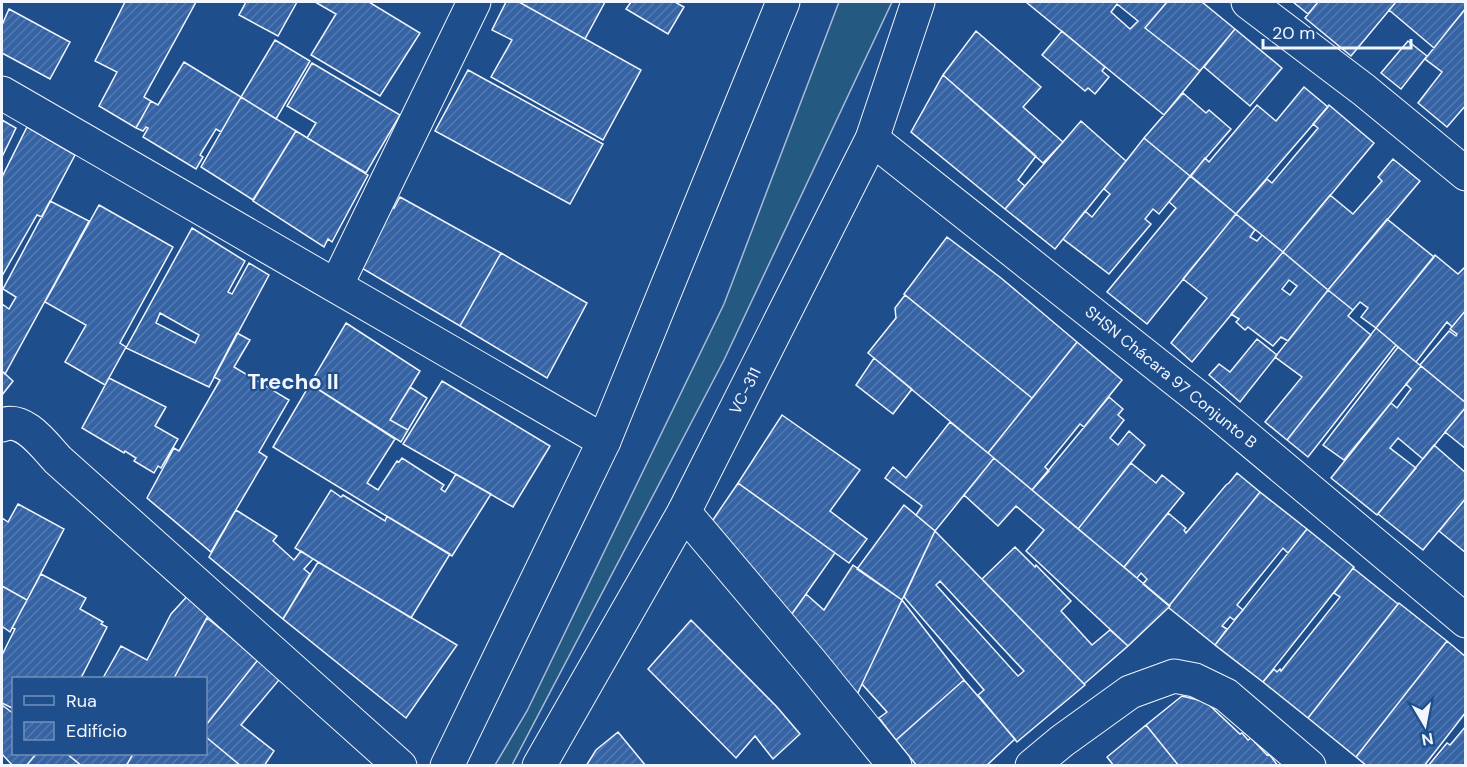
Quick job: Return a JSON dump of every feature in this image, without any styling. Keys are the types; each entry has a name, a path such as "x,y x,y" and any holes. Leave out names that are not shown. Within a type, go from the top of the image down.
{"street":[{"path":"336,286 474,2"},
{"path":"447,765 604,441 783,2"},
{"name":"VC-311","path":"538,765 684,512 872,139 918,2"},
{"path":"1248,2 1364,90 1466,174"},
{"path":"2,93 604,441"},
{"name":"SHSN Chácara 97 Conjunto B","path":"872,139 1214,410 1466,621"},
{"path":"2,425 8,422 19,424 35,436 66,467 400,765"},
{"path":"684,512 895,765"},
{"path":"1032,765 1130,692 1174,676 1195,680 1226,694 1309,765"}],"shaded area":[{"path":"839,2 892,2 724,360 512,765 495,765 527,711 724,304"}],"building":[{"path":"125,2 196,2 144,97 151,101 136,128 99,106 117,72 95,61"},
{"path":"246,2 297,2 278,36 239,15"},
{"path":"315,2 369,2 420,33 380,96 311,55 336,14"},
{"path":"506,2 519,2 641,70 603,140 491,77 512,40 492,30"},
{"path":"519,2 605,2 585,39"},
{"path":"631,2 675,2 684,7 668,34 626,9"},
{"path":"1026,2 1167,2 1145,28 1200,71 1164,115","holes":["1117,4 1138,21 1130,29 1111,12"]},
{"path":"1167,2 1202,2 1235,29 1200,71 1145,28"},
{"path":"1293,2 1318,2 1308,14"},
{"path":"1318,2 1396,2 1351,56 1305,18"},
{"path":"1396,2 1466,2 1466,8 1434,48 1389,10"},
{"path":"1466,8 1466,105 1447,127 1418,103 1442,72 1425,59"},
{"path":"9,9 70,42 50,79 2,53 2,25"},
{"path":"1235,29 1282,68 1250,106 1204,67"},
{"path":"976,31 1041,87 1023,107 1063,142 1043,163 943,75"},
{"path":"1062,31 1105,67 1102,71 1109,77 1095,94 1088,88 1085,91 1042,55"},
{"path":"275,40 310,61 276,119 241,97"},
{"path":"1408,41 1427,56 1401,89 1381,73"},
{"path":"184,62 241,97 221,132 216,129 200,155 203,157 196,169 143,137 148,128 146,127 143,131 136,128 151,101 158,105"},
{"path":"312,63 400,115 366,173 307,138 316,123 287,106"},
{"path":"468,70 603,144 570,204 435,131"},
{"path":"943,75 1036,156 1018,180 1025,186 1005,209 911,132"},
{"path":"1304,87 1328,107 1236,214 1191,176 1205,158 1209,162 1257,105 1276,121"},
{"path":"1183,93 1206,113 1209,110 1231,129 1190,176 1144,138"},
{"path":"241,97 296,131 253,200 201,167"},
{"path":"1329,105 1374,143 1283,252 1236,214 1267,179 1272,183 1318,128 1313,124"},
{"path":"2,120 16,128 2,157"},
{"path":"1081,121 1126,161 1055,249 1005,209"},
{"path":"27,127 75,155 42,217 37,215 2,276 2,177"},
{"path":"296,131 368,175 332,242 328,239 324,247 253,201"},
{"path":"1144,138 1190,176 1159,214 1153,209 1145,219 1151,224 1109,274 1063,239 1085,211 1092,217 1110,194 1104,189"},
{"path":"1393,159 1420,181 1328,290 1283,252 1330,195 1353,214 1382,181 1378,177"},
{"path":"1190,176 1236,214 1147,324 1107,292 1176,208 1169,202"},
{"path":"400,197 501,253 460,326 360,267 392,206 394,208"},
{"path":"50,201 89,221 5,374 2,371 2,304 9,309 16,297 3,289"},
{"path":"99,205 173,247 120,343 126,347 105,385 65,362 86,325 45,302"},
{"path":"1236,214 1255,230 1250,237 1257,241 1262,235 1283,252 1192,362 1171,343 1207,298 1183,279"},
{"path":"1387,219 1434,257 1376,328 1361,317 1368,308 1360,302 1353,310 1328,290"},
{"path":"192,228 245,261 228,292 232,294 249,263 269,275 209,387 126,348","holes":["160,313 199,335 195,343 156,323"]},
{"path":"947,237 1001,278 1077,342 1032,398 904,294"},
{"path":"1283,252 1328,290 1288,341 1281,337 1273,346 1248,327 1245,330 1236,322 1239,319 1231,314","holes":["1289,280 1297,286 1290,295 1282,289"]},
{"path":"501,253 587,303 547,378 460,326"},
{"path":"1435,255 1458,274 1466,266 1466,310 1452,327 1447,322 1416,362 1376,328"},
{"path":"1328,290 1353,310 1348,316 1371,335 1287,440 1265,422 1302,377 1275,357"},
{"path":"905,295 1032,398 988,453 868,353 896,318 895,308"},
{"path":"1466,310 1466,403 1420,365 1449,331 1456,336 1457,334 1450,329"},
{"path":"346,323 420,371 390,420 408,430 401,442 310,384"},
{"path":"1376,328 1396,345 1308,457 1287,440"},
{"path":"237,333 250,340 234,367 289,400 259,452 267,457 211,552 147,498 174,448 179,451 220,380 214,377"},
{"path":"1257,339 1277,355 1240,402 1209,375 1219,364 1230,372"},
{"path":"1077,342 1122,380 1084,427 1080,424 1045,467 1049,471 1032,490 988,453"},
{"path":"1398,347 1421,366 1344,460 1323,445"},
{"path":"874,358 912,389 893,414 856,385"},
{"path":"1421,366 1466,403 1466,407 1423,459 1398,438 1390,448 1416,468 1377,515 1331,478 1391,403 1397,408 1411,389 1406,384"},
{"path":"2,371 13,381 2,395"},
{"path":"109,378 166,407 155,426 178,439 161,468 158,466 154,473 134,461 136,458 125,451 124,453 82,428"},
{"path":"442,381 550,446 513,507 403,444"},
{"path":"310,384 395,439 367,483 378,490 397,461 399,462 402,458 444,485 441,489 445,492 456,474 491,494 452,556 273,447"},
{"path":"410,387 427,398 408,430 390,420"},
{"path":"1109,397 1123,409 1118,415 1124,420 1110,438 1118,445 1129,431 1145,445 1078,529 1032,490"},
{"path":"1466,407 1466,449 1445,432"},
{"path":"782,415 860,470 830,511 867,539 849,563 738,483"},
{"path":"950,422 994,458 935,531 916,515 922,506 885,478 893,467 906,478"},
{"path":"1434,445 1466,473 1466,498 1423,550 1378,514"},
{"path":"994,458 1170,606 1128,646 1026,551 1044,530 1016,506 998,526 964,495"},
{"path":"1131,463 1156,483 1162,475 1184,493 1124,567 1078,529"},
{"path":"1237,473 1260,492 1169,606 1143,584 1147,579 1141,573 1137,578 1124,567 1168,513 1186,528 1184,530 1186,533"},
{"path":"738,483 835,553 789,618 704,533"},
{"path":"331,490 385,521 387,516 450,554 411,618 295,548"},
{"path":"1260,492 1307,529 1288,553 1283,548 1237,605 1243,610 1234,620 1230,617 1222,626 1227,629 1215,645 1169,606"},
{"path":"1466,498 1466,553 1439,531"},
{"path":"18,504 64,529 27,600 2,586 2,518 8,522"},
{"path":"904,505 935,531 902,600 857,569"},
{"path":"236,510 277,536 273,541 294,560 301,551 313,559 304,569 310,574 283,619 209,557"},
{"path":"1307,529 1354,567 1263,682 1215,645"},
{"path":"935,531 1085,685 1017,742 978,695 984,690 904,597","holes":["940,581 1024,671 1018,676 936,585"]},
{"path":"1015,547 1071,601 1061,611 1092,645 1110,630 1128,646 1084,684 982,579"},
{"path":"318,562 457,645 406,718 283,619"},
{"path":"853,565 902,600 858,693 855,694 789,618 806,594 824,610"},
{"path":"1353,568 1398,604 1308,718 1263,682 1274,669 1277,672 1280,669 1281,671 1340,597 1334,593"},
{"path":"41,574 86,598 80,609 103,622 101,624 107,627 82,677 12,677 12,708 2,703 2,655 15,629 12,628"},
{"path":"2,586 27,600 10,632 3,627 2,630"},
{"path":"191,592 211,610 175,677 104,677 121,646 147,660 171,614"},
{"path":"902,600 964,680 896,740 879,718 887,712 862,684"},
{"path":"1399,603 1447,641 1356,757 1308,718"},
{"path":"207,618 232,638 241,627 265,651 207,724 207,677 175,677"},
{"path":"691,620 777,707 800,734 773,759 755,736 736,758 648,669"},
{"path":"1447,641 1466,657 1466,712 1424,766 1367,766 1356,757"},
{"path":"265,651 289,668 241,725 274,751 264,766 241,766 207,738 207,724"},
{"path":"964,680 1015,739 986,766 917,766 896,740"},
{"path":"1182,696 1206,702 1240,734 1242,733 1248,740 1251,738 1267,755 1269,754 1278,766 1179,766 1146,725"},
{"path":"2,705 12,712 12,755 35,755 26,766 13,766 2,754"},
{"path":"1146,725 1179,766 1114,766 1107,757"},
{"path":"1466,726 1466,766 1428,766 1447,743 1450,745"},
{"path":"618,732 646,766 586,766 596,750"},
{"path":"207,738 241,766 126,766 132,755 207,755"},
{"path":"35,755 68,755 82,766 26,766"},
{"path":"68,755 132,755 126,766 82,766"}],"district":[{"name":"Trecho II","path":"293,381"}]}
